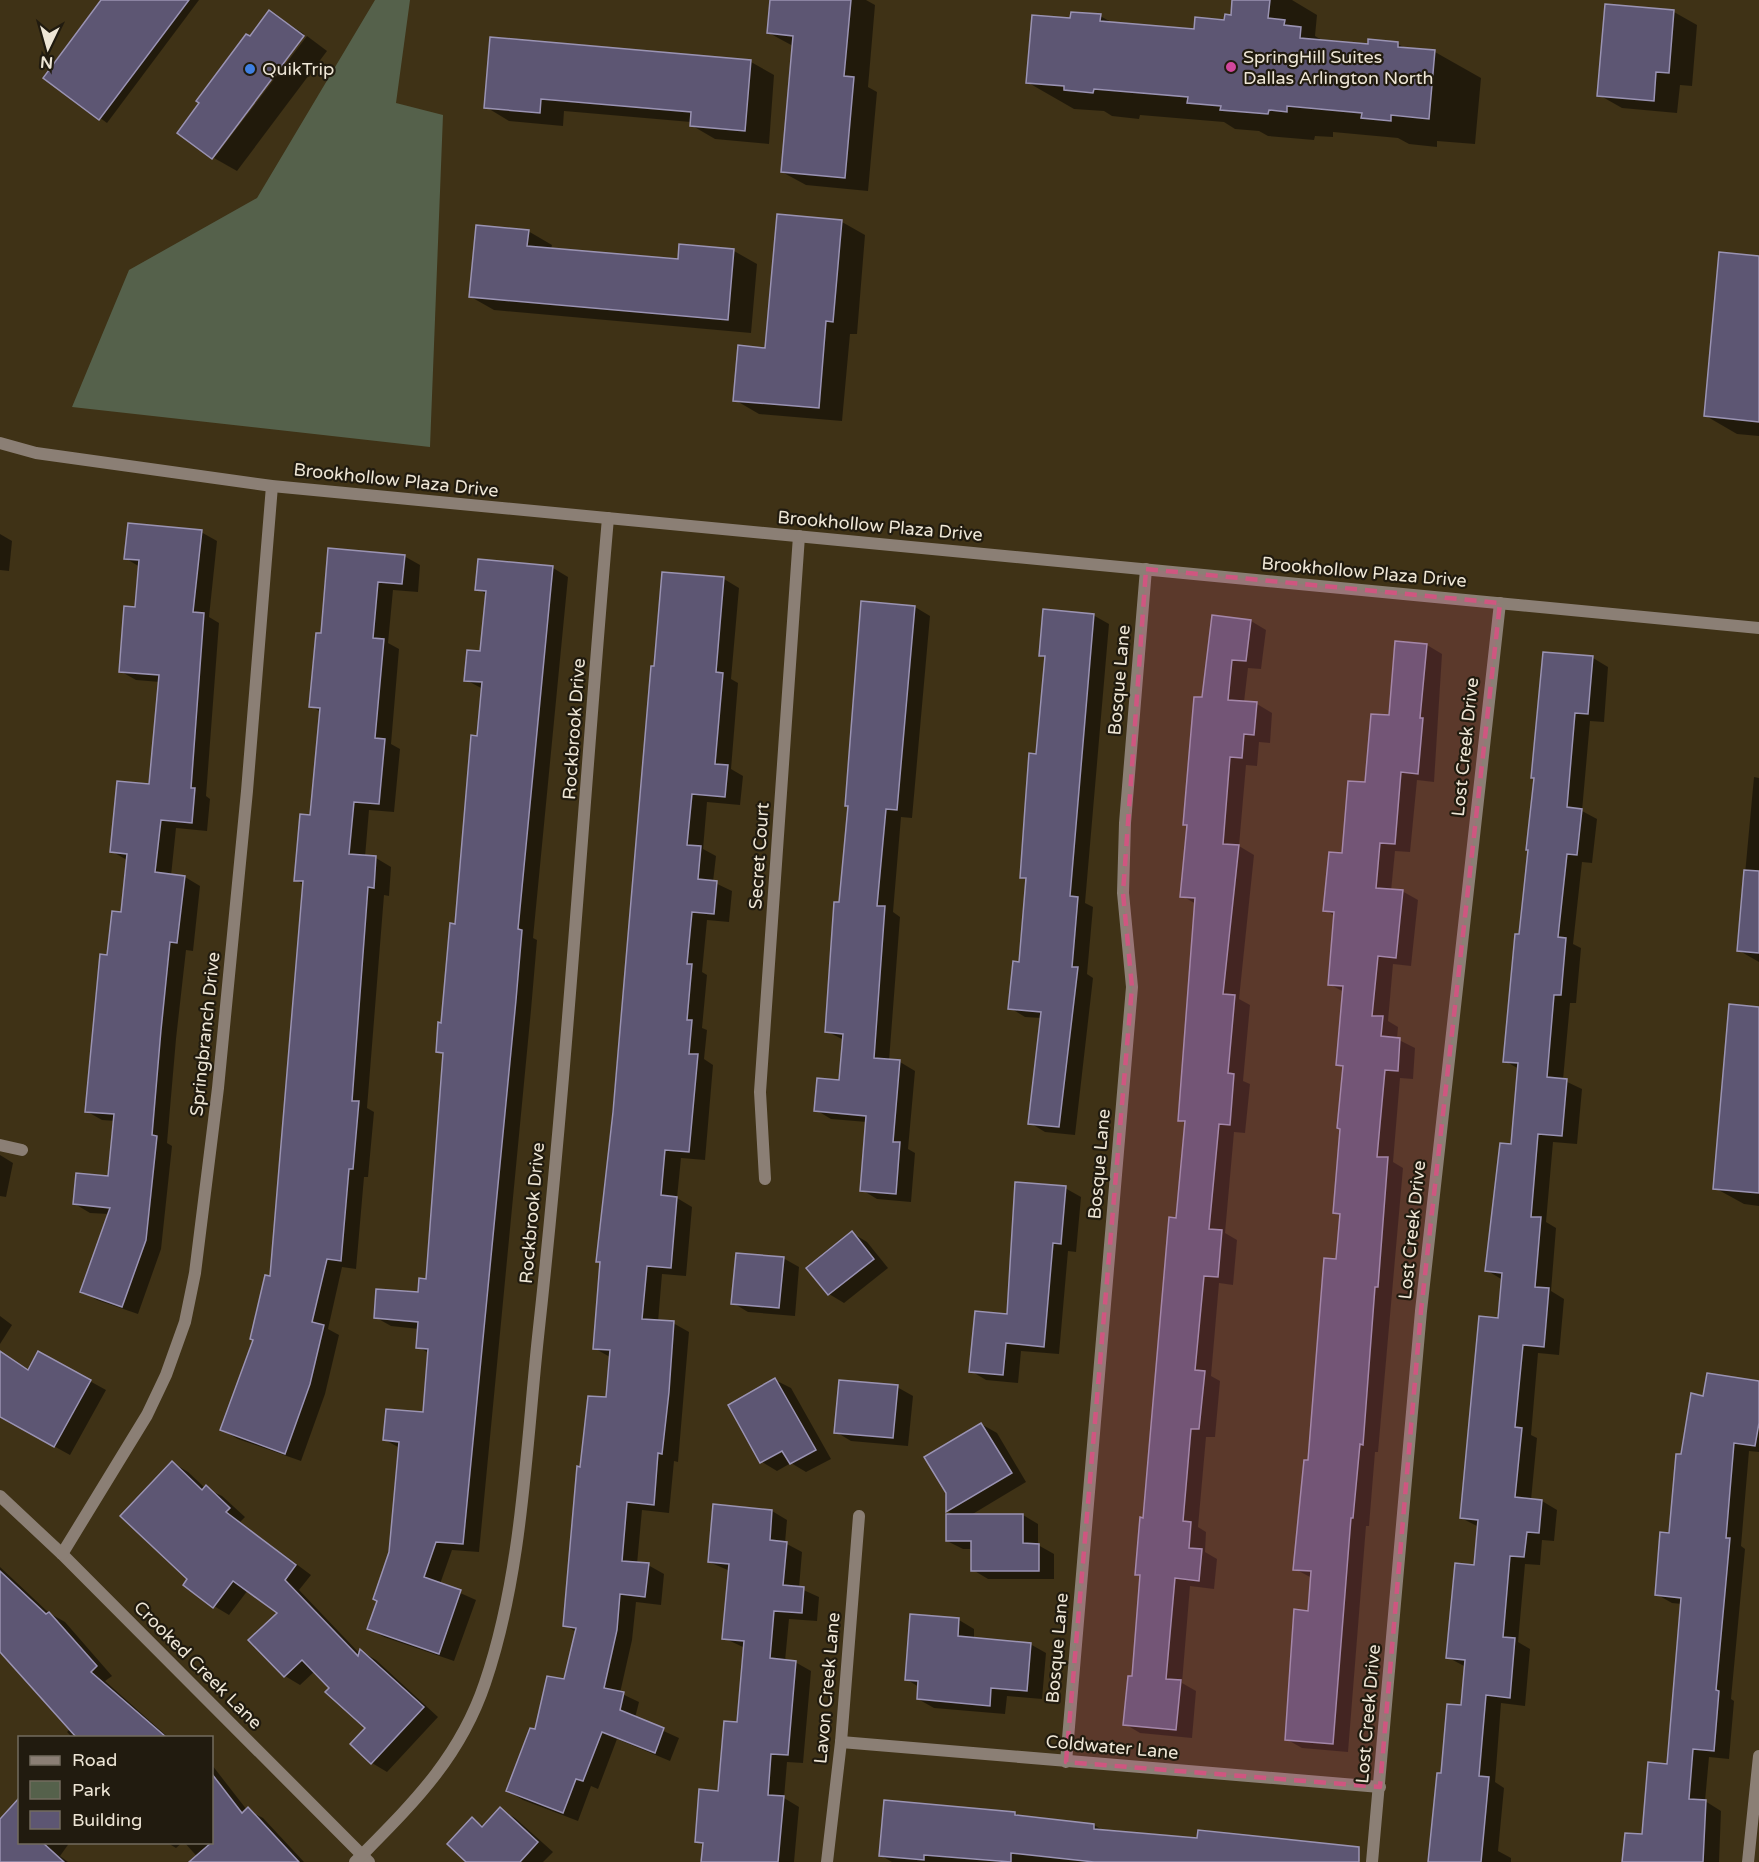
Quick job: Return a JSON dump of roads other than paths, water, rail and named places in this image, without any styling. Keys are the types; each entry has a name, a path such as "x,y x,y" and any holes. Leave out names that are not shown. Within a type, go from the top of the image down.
{"street":[{"name":"Brookhollow Plaza Drive","path":"0,443 36,453 272,486 1759,628"},
{"name":"Springbranch Drive","path":"62,1554 147,1415 166,1375 185,1322 195,1273 218,1088 247,792 272,486"},
{"name":"Rockbrook Drive","path":"362,1860 427,1788 457,1746 485,1684 510,1590 546,1270 580,883 608,518"},
{"name":"Secret Court","path":"765,1179 760,1092 799,536"},
{"name":"Bosque Lane","path":"1066,1762 1132,987 1123,893 1125,823 1146,569"},
{"name":"Lost Creek Drive","path":"1372,1862 1421,1311 1500,603"},
{"path":"0,1145 22,1149"},
{"name":"Crooked Creek Lane","path":"0,1496 62,1554 362,1860"},
{"name":"Lavon Creek Lane","path":"827,1862 841,1742 859,1516"},
{"name":"Coldwater Lane","path":"841,1742 1380,1787"},
{"path":"1748,1862 1756,1808 1759,1756"}],"place":[{"name":"SpringHill Suites Dallas Arlington North","path":"1231,67"},
{"name":"QuikTrip","path":"250,69"}]}
